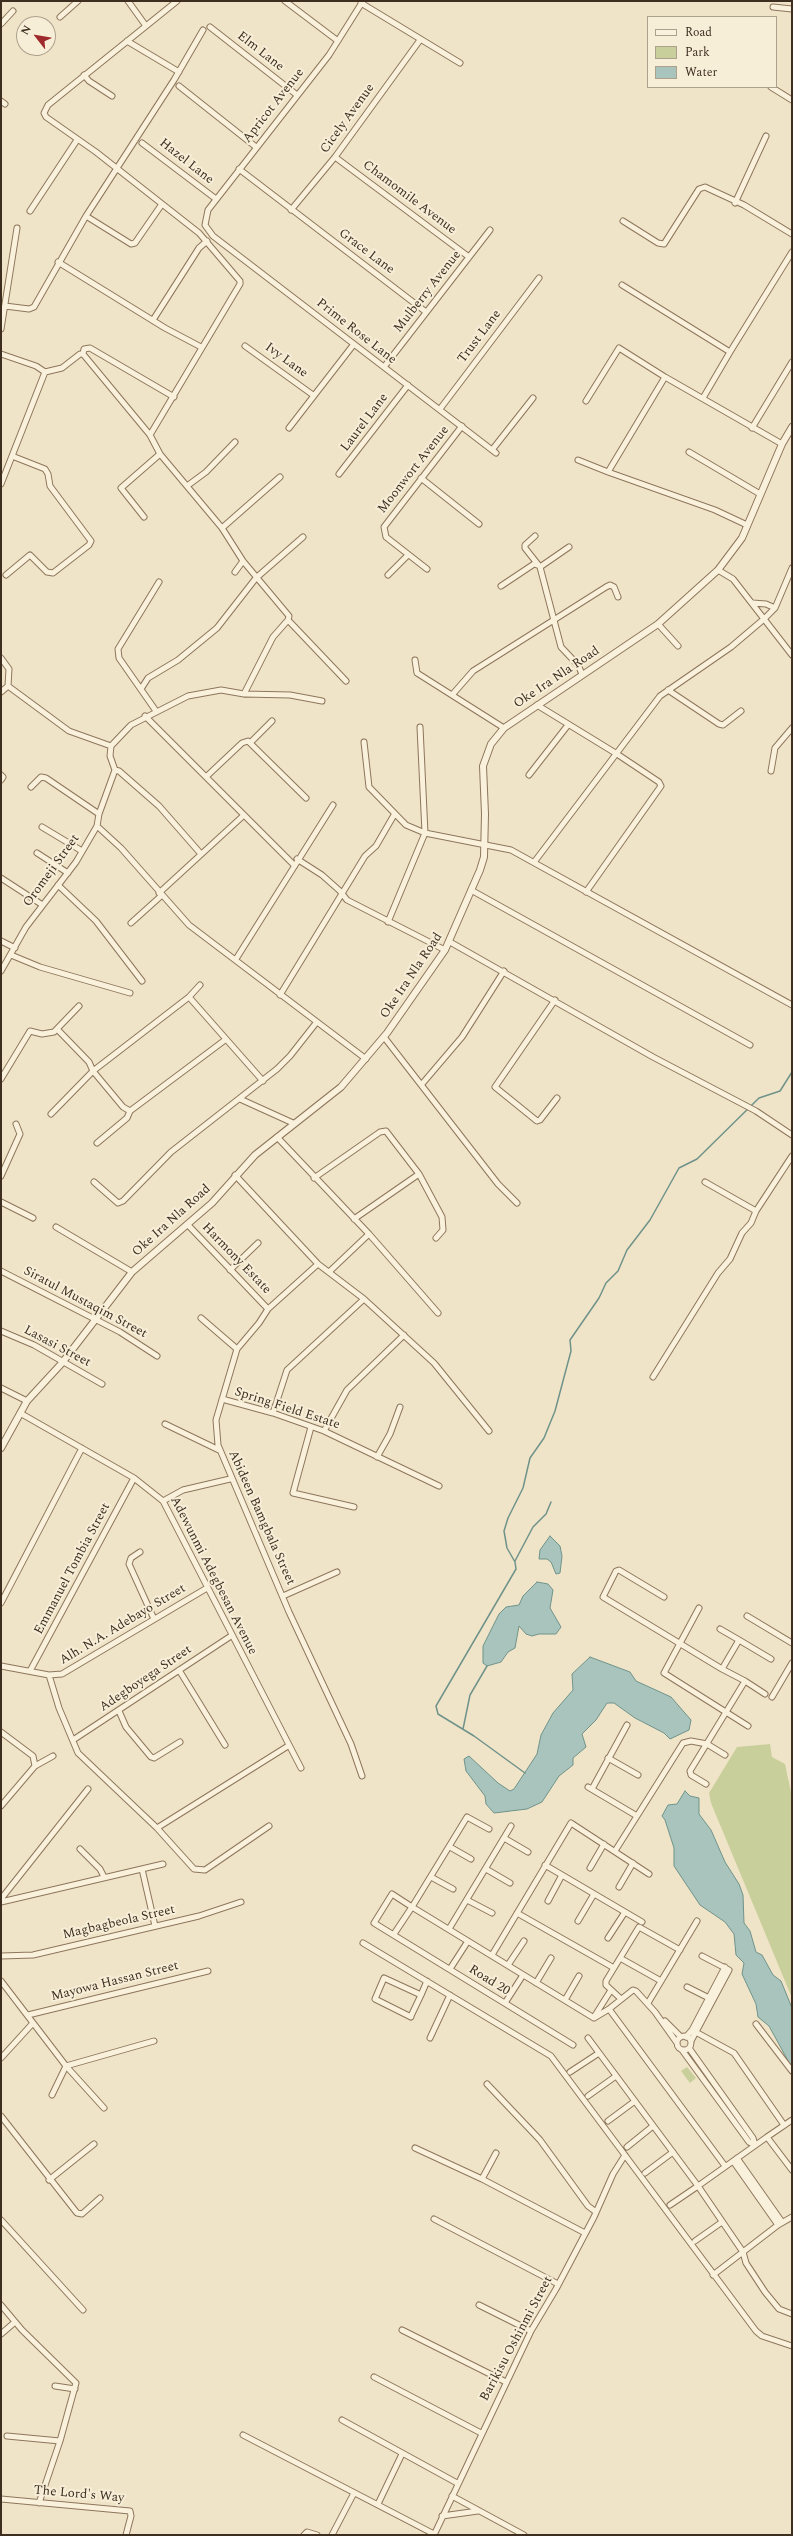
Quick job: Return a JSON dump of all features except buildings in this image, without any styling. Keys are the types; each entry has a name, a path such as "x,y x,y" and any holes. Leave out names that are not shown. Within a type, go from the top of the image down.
{"street":[{"path":"60,17 78,1"},
{"path":"128,1 146,26"},
{"path":"150,435 174,398 201,347 240,284 199,233 116,168 46,117 44,113 48,105 177,1"},
{"path":"285,1 338,41"},
{"path":"362,2 420,40 460,63"},
{"name":"Apricot Avenue","path":"205,225 205,215 216,199 338,41 362,2"},
{"path":"773,7 792,9"},
{"path":"1,24 13,12"},
{"name":"Elm Lane","path":"210,27 297,94"},
{"path":"5,306 30,309 34,307 58,262 86,216 178,72 203,30"},
{"name":"Cicely Avenue","path":"291,210 335,157 420,40"},
{"path":"127,42 178,72"},
{"path":"84,75 89,81 112,96"},
{"path":"179,86 256,147"},
{"path":"771,88 792,100"},
{"path":"735,202 766,136"},
{"path":"30,211 78,140"},
{"name":"Hazel Lane","path":"142,143 216,199"},
{"name":"Chamomile Avenue","path":"335,157 469,257"},
{"name":"Grace Lane","path":"239,169 426,312"},
{"path":"623,221 662,245 667,242 702,187 708,188 735,202 792,234"},
{"path":"86,216 131,244 135,243 162,204"},
{"name":"Prime Rose Lane","path":"205,225 213,236 494,452 533,398"},
{"path":"1,329 17,228"},
{"name":"Mulberry Avenue","path":"384,367 490,230"},
{"path":"153,320 199,248 206,241"},
{"path":"703,398 792,252"},
{"path":"58,262 153,320 201,347"},
{"name":"Trust Lane","path":"440,409 539,278"},
{"path":"622,285 730,352"},
{"path":"289,428 313,395 354,344"},
{"name":"Ivy Lane","path":"245,346 313,395"},
{"path":"83,354 84,349 90,348 174,398"},
{"path":"586,401 619,348 665,377 782,444"},
{"path":"1,354 36,366 45,372 62,368 80,354 83,354"},
{"path":"83,354 150,435 160,454 222,528 243,562 289,616 288,620 346,681"},
{"path":"752,428 792,362"},
{"path":"1,483 45,372"},
{"path":"608,472 665,377"},
{"name":"Laurel Lane","path":"340,474 408,385"},
{"name":"Moonwort Avenue","path":"408,555 386,537 384,527 462,426"},
{"name":"Oke Ira Nla Road","path":"1,1448 27,1401 62,1363 132,1272 212,1203 235,1175 255,1155 341,1086 384,1037 450,942 484,857 483,846 486,814 483,766 491,744 504,728 658,624 718,570 734,550 747,525 782,444 792,427"},
{"path":"187,486 206,472 235,442"},
{"path":"689,452 760,494"},
{"path":"144,517 121,488 160,454"},
{"path":"6,575 30,555 47,572 53,573 89,545 91,541 50,486 48,474 44,469 12,456"},
{"path":"578,460 715,510 747,525"},
{"path":"222,528 280,477"},
{"path":"421,478 479,524"},
{"path":"141,689 148,678 178,660 217,628 256,578 303,536"},
{"path":"535,536 524,546 539,566 555,620 561,647 578,665 582,674"},
{"path":"501,586 534,564 539,566 569,547"},
{"path":"388,575 408,555 427,569"},
{"path":"235,572 243,562"},
{"path":"535,861 660,696 731,647 764,619 775,608 792,568"},
{"path":"718,570 733,579 753,602 764,619 792,655"},
{"path":"156,711 119,658 118,649 159,582"},
{"path":"452,695 474,671 610,585 614,587 618,597"},
{"path":"753,602 766,604 775,608"},
{"path":"244,694 273,637 288,620"},
{"path":"658,624 678,646"},
{"path":"1,658 9,669 8,686 1,692"},
{"path":"415,660 416,673 504,728"},
{"path":"8,686 68,731 112,746"},
{"path":"201,854 159,806 119,771 115,770 110,756 112,746 118,736 145,716 156,711 194,695 221,690 244,694 290,695 322,701"},
{"path":"668,690 719,724 723,724 741,711"},
{"path":"537,705 617,754 659,782 661,786 586,892"},
{"path":"145,716 207,776 294,865"},
{"path":"251,742 272,721"},
{"path":"529,775 568,725"},
{"path":"388,922 425,833 420,727"},
{"path":"771,771 775,748 792,728"},
{"path":"207,776 242,743 248,741 251,742 306,798"},
{"path":"364,742 369,787 394,815 406,825 425,833 483,846 498,846 535,861 586,892 792,1005"},
{"name":"Oromeji Street","path":"1,970 41,904 68,873 97,826 99,814 115,770"},
{"path":"1,774 3,777 1,780"},
{"path":"31,786 41,777 46,778 99,814"},
{"path":"236,960 297,859 333,805"},
{"path":"131,923 201,854 244,815"},
{"path":"280,995 343,896 365,856 376,846 394,815"},
{"path":"42,826 82,851"},
{"path":"97,826 121,848 160,894 189,925 366,1059"},
{"path":"37,853 68,873"},
{"path":"297,859 322,875 340,891 347,900 445,950"},
{"path":"1,878 41,904"},
{"path":"58,885 96,921 142,982"},
{"path":"471,890 750,1045"},
{"path":"1,941 15,948"},
{"path":"450,942 504,971 653,1057 772,1120 792,1134"},
{"path":"11,955 40,966 130,993"},
{"path":"422,1084 462,1036 504,971"},
{"path":"51,1114 93,1071 189,997 200,985"},
{"path":"189,997 225,1040 263,1081"},
{"path":"555,1000 495,1087 537,1121 540,1120 557,1098"},
{"path":"1,1079 30,1031 46,1034 58,1030 79,1006"},
{"path":"94,1182 118,1203 123,1201 171,1152 263,1081 290,1056 316,1022"},
{"path":"58,1030 88,1062 93,1071 123,1107 130,1111"},
{"path":"384,1037 422,1084 498,1184 517,1203"},
{"path":"97,1143 127,1118 130,1111 225,1040"},
{"path":"240,1099 293,1123"},
{"path":"1,1176 19,1139 20,1134 16,1124"},
{"path":"314,1178 383,1130 419,1174 442,1217 443,1230 436,1238"},
{"path":"277,1137 314,1178 369,1234 438,1312"},
{"path":"653,1377 718,1273 730,1259 742,1233 751,1223 756,1211 792,1156"},
{"path":"354,1219 419,1174"},
{"path":"235,1175 318,1264 364,1299 434,1363 489,1431"},
{"path":"705,1182 756,1211"},
{"path":"1,1202 33,1218"},
{"name":"Harmony Estate","path":"188,1225 268,1309"},
{"path":"56,1227 132,1272"},
{"path":"330,1272 369,1234"},
{"path":"230,1270 258,1243"},
{"name":"Abideen Bamgbala Street","path":"318,1264 268,1309 259,1323 236,1349 216,1420 219,1450 230,1479 240,1494 283,1596 351,1744 362,1776"},
{"name":"Siratul Mustaqim Street","path":"1,1271 120,1332 157,1356"},
{"path":"274,1413 287,1370 364,1299"},
{"path":"201,1318 236,1349"},
{"name":"Lasasi Street","path":"1,1331 34,1345 62,1363 71,1366 102,1384"},
{"path":"324,1431 347,1390 404,1335"},
{"path":"1,1388 27,1401"},
{"name":"Spring Field Estate","path":"222,1399 274,1413 324,1431 439,1486"},
{"path":"377,1457 390,1434 400,1407"},
{"name":"Adewunmi Adegbesan Avenue","path":"20,1413 134,1478 163,1501 300,1768"},
{"path":"165,1424 219,1450"},
{"path":"311,1427 293,1493 354,1507"},
{"path":"1,1603 82,1448"},
{"name":"Emmanuel Tombia Street","path":"30,1671 134,1478"},
{"path":"163,1501 183,1490 230,1479"},
{"path":"140,1552 131,1558 129,1564 154,1619"},
{"path":"664,1597 618,1570 602,1597 679,1645 745,1681 765,1694"},
{"path":"283,1596 337,1572"},
{"name":"Alh. N.A. Adebayo Street","path":"1,1666 49,1675 62,1674 207,1588"},
{"path":"699,1608 664,1672 665,1675 748,1726"},
{"path":"747,1616 792,1643"},
{"path":"720,1629 771,1659"},
{"name":"Adegboyega Street","path":"72,1740 119,1711 231,1636"},
{"path":"722,1669 739,1640"},
{"path":"772,1697 792,1663"},
{"path":"179,1670 225,1745"},
{"path":"49,1675 59,1708 78,1753 85,1762 157,1828 194,1869 200,1870 269,1826"},
{"path":"706,1784 691,1775 690,1771 745,1681"},
{"path":"119,1711 126,1728 151,1757 154,1758 180,1742"},
{"path":"626,1725 590,1788 636,1816"},
{"path":"1,1732 33,1756 35,1766"},
{"path":"615,1851 683,1743 691,1741 707,1744 725,1755"},
{"path":"157,1828 288,1746"},
{"path":"1,1806 35,1766 53,1756"},
{"path":"608,1758 638,1775"},
{"path":"1,1900 88,1789"},
{"path":"394,1934 468,1817 489,1829"},
{"path":"492,1955 571,1823 649,1874"},
{"path":"450,1930 511,1826"},
{"path":"504,1838 528,1852"},
{"path":"590,1868 604,1844"},
{"path":"450,1847 471,1859"},
{"path":"80,1849 100,1869 104,1877"},
{"path":"619,1887 634,1863"},
{"path":"1,1900 163,1864"},
{"path":"545,1865 642,1922"},
{"path":"142,1869 156,1926"},
{"path":"486,1869 510,1883"},
{"path":"548,1901 562,1875"},
{"path":"431,1876 453,1889"},
{"name":"Road 20","path":"412,1907 392,1894 374,1923 573,2045"},
{"path":"578,1921 594,1894"},
{"path":"467,1900 492,1913"},
{"name":"Magbagbeola Street","path":"1,1956 33,1955 156,1926 241,1902"},
{"path":"412,1907 594,2018"},
{"path":"608,1938 625,1912"},
{"path":"517,1913 614,1968"},
{"path":"648,2003 697,1921"},
{"path":"621,1999 605,1984 639,1927 680,1950"},
{"path":"450,1969 468,1941"},
{"path":"508,1965 524,1941"},
{"path":"363,1943 552,2056 713,2275 759,2334 792,2346"},
{"path":"689,2048 694,2031 727,1968 702,1956"},
{"path":"536,1983 551,1958"},
{"path":"620,1958 661,1982"},
{"name":"Mayowa Hassan Street","path":"28,2015 208,1971"},
{"path":"504,2003 524,1975"},
{"path":"565,2000 578,1976"},
{"path":"421,1995 384,1978 375,1998 410,2017 421,1995 427,1981"},
{"path":"1,1981 66,2066 104,2108"},
{"path":"687,1987 711,1999"},
{"path":"594,2018 611,1990"},
{"path":"594,2018 609,2009 634,1990 648,2003 749,2142 755,2145"},
{"path":"430,2038 450,1995"},
{"path":"609,2009 725,2166"},
{"path":"655,2012 683,2037 691,2041"},
{"path":"1,2058 33,2023"},
{"path":"756,2024 792,2071"},
{"path":"677,2043 683,2037 694,2031"},
{"path":"694,2031 734,2053 784,2125"},
{"path":"588,2038 698,2186 743,2252 746,2262 774,2303 779,2309 792,2314"},
{"path":"52,2095 66,2066 154,2041"},
{"path":"682,2050 689,2048"},
{"path":"689,2048 753,2138 755,2145"},
{"path":"570,2072 599,2053"},
{"path":"588,2096 616,2076"},
{"path":"487,2084 540,2140 588,2206 596,2212"},
{"path":"608,2121 635,2101"},
{"path":"1,2116 49,2180 79,2214 100,2198"},
{"path":"670,2205 792,2120"},
{"path":"627,2147 653,2126"},
{"path":"767,2136 792,2170"},
{"path":"49,2180 94,2144"},
{"path":"415,2148 482,2179 585,2233"},
{"path":"645,2173 673,2152"},
{"path":"482,2179 496,2153"},
{"name":"Barikisu Oshinmi Street","path":"434,2534 506,2382 527,2343 531,2331 558,2284 596,2212 613,2174 625,2155"},
{"path":"735,2160 780,2223"},
{"path":"713,2275 780,2223 792,2216"},
{"path":"434,2219 558,2284"},
{"path":"1,2220 83,2310"},
{"path":"695,2241 722,2222"},
{"path":"1,2305 15,2322 76,2383 60,2441 39,2503"},
{"path":"479,2305 531,2331"},
{"path":"1,2334 15,2322"},
{"path":"402,2330 506,2382"},
{"path":"374,2377 481,2434"},
{"path":"55,2386 75,2389"},
{"path":"342,2420 402,2454 458,2483"},
{"path":"243,2435 434,2534"},
{"path":"7,2436 60,2441"},
{"path":"378,2504 402,2454"},
{"path":"332,2535 354,2493"},
{"path":"452,2496 524,2535"},
{"name":"The Lord's Way","path":"1,2499 130,2511 131,2516 126,2535"},
{"path":"442,2516 478,2511"},
{"path":"304,2535 307,2532 317,2535"}],"green space":[{"path":"770,1744 772,1757 785,1764 792,1797 792,1998 711,1803 709,1793 737,1747"},
{"path":"687,2067 696,2078 690,2083 681,2071"}],"water":[{"path":"550,1536 560,1546 562,1556 560,1573 556,1574 551,1562 547,1559 539,1559 540,1550"},
{"path":"537,1582 548,1584 553,1590 550,1608 561,1627 556,1634 539,1634 532,1636 526,1634 519,1626 515,1648 508,1652 501,1662 487,1666 483,1663 483,1646 499,1614 506,1607 519,1605 523,1596"},
{"path":"590,1657 630,1672 636,1681 671,1697 691,1720 689,1730 670,1739 664,1733 635,1718 614,1703 607,1703 596,1720 582,1734 586,1747 573,1758 573,1765 559,1776 542,1802 527,1809 494,1813 486,1804 485,1796 466,1771 464,1759 469,1756 498,1783 510,1791 514,1789 537,1754 541,1735 553,1713 573,1690 572,1674"},
{"path":"685,1791 690,1796 699,1798 699,1814 711,1830 725,1862 739,1884 743,1895 744,1923 750,1931 756,1952 762,1955 773,1975 781,1981 792,2008 792,2068 769,2026 758,2017 756,2004 742,1974 744,1963 736,1955 734,1934 725,1922 700,1905 674,1866 674,1848 665,1820 662,1816 668,1805 677,1804"}],"waterway":[{"path":"525,1773 474,1736 438,1714 436,1706 516,1569 515,1562 507,1548 504,1531 508,1518 523,1488 530,1458 544,1438 555,1411 571,1351 570,1340 599,1298 606,1283 618,1271 627,1250 650,1220 679,1168 697,1159 759,1098 780,1091 792,1072"},
{"path":"515,1561 533,1527 546,1514 551,1502"},
{"path":"463,1729 470,1695 487,1666"}]}
